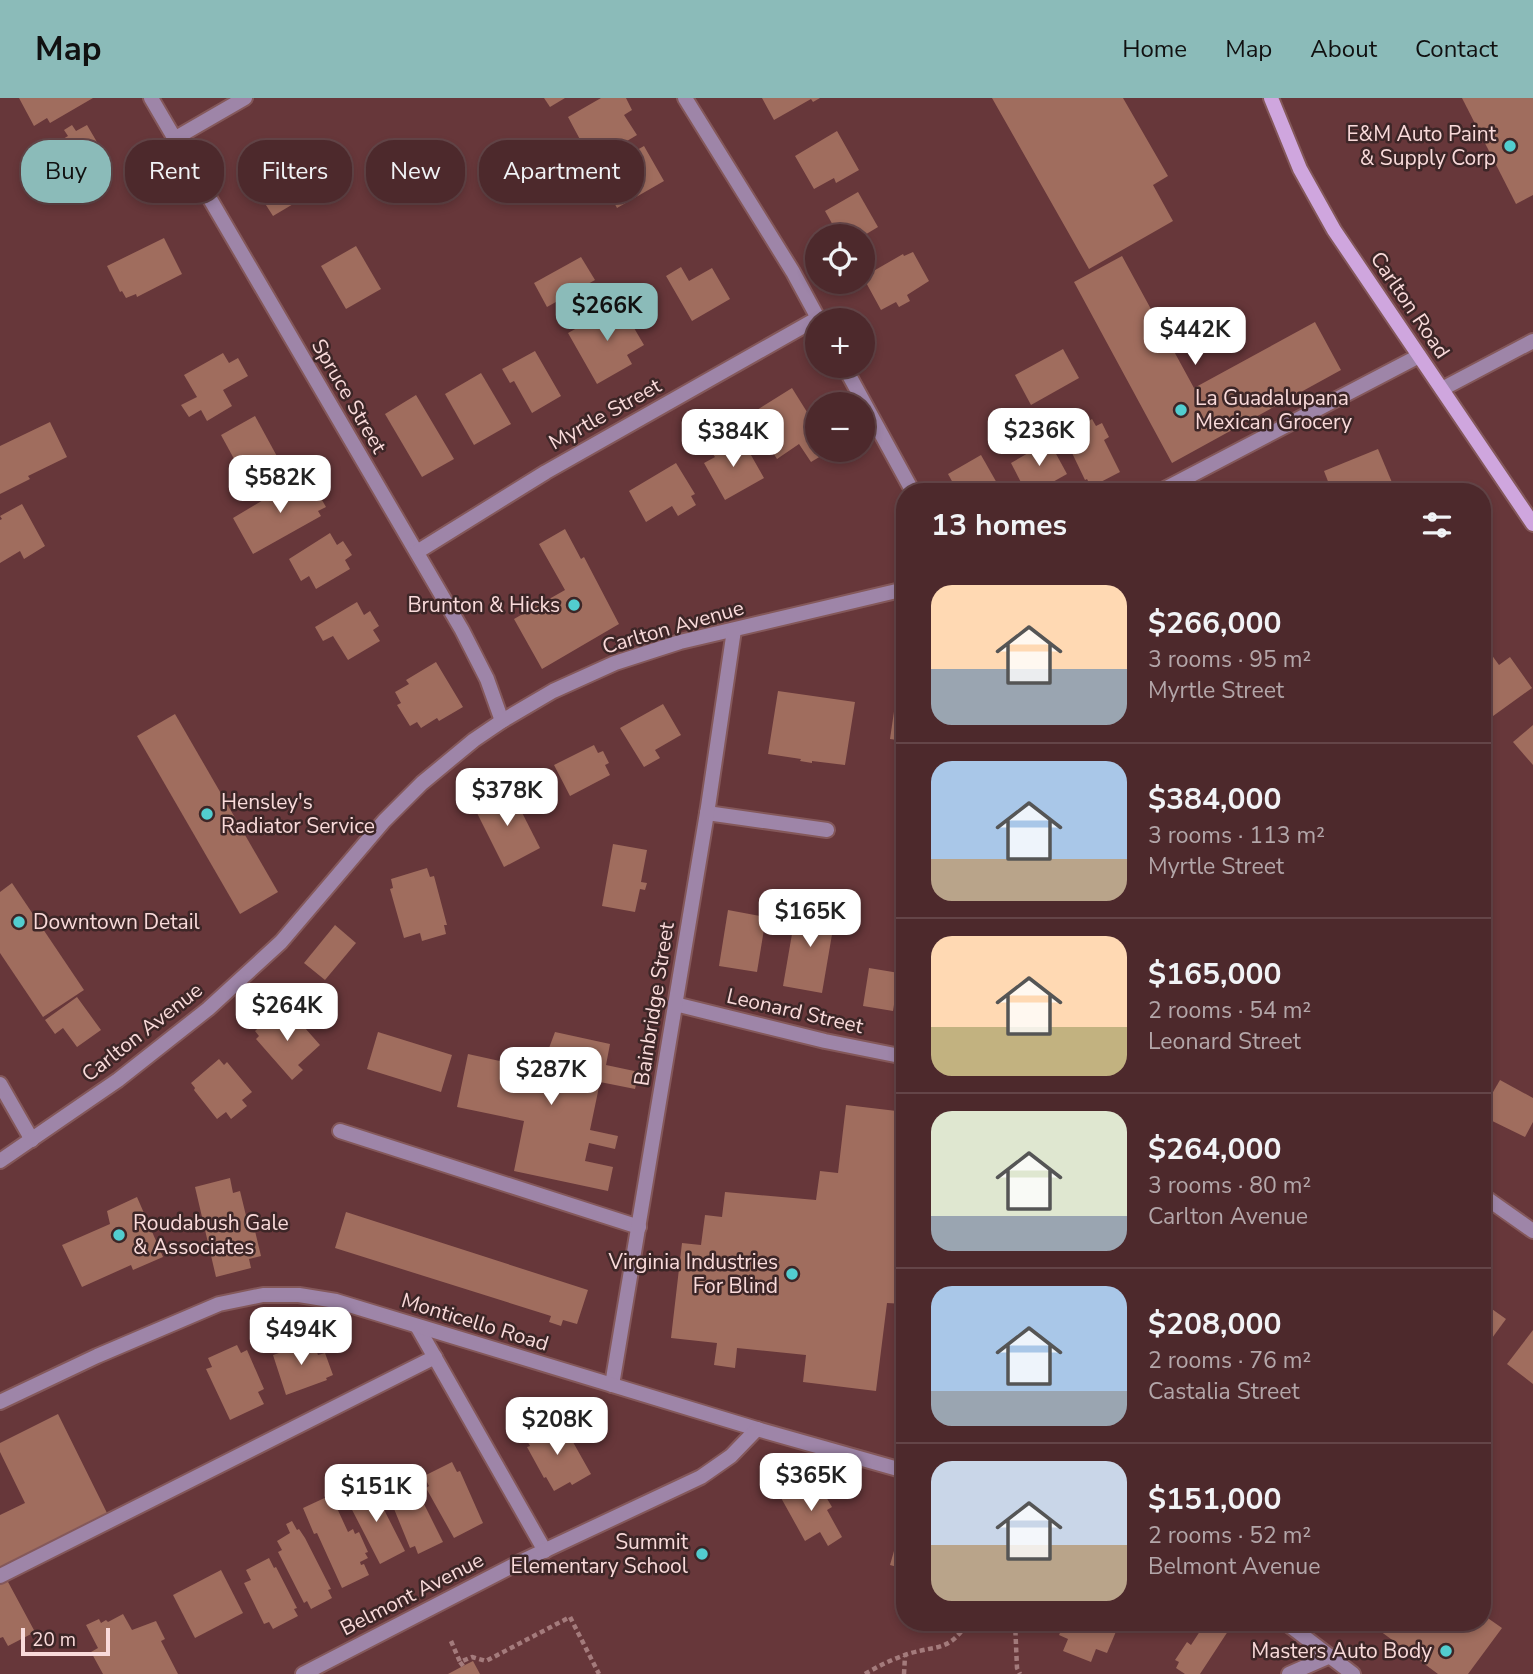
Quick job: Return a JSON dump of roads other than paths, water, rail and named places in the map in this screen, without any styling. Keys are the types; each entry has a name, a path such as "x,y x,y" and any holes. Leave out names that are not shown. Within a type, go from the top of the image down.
{"main road":[{"name":"Carlton Road","path":"1271,98 1300,169 1334,230 1533,524"}],"street":[{"name":"Spruce Street","path":"151,98 462,629 487,679 502,721"},
{"path":"174,139 245,98"},
{"path":"685,98 813,308"},
{"name":"Myrtle Street","path":"417,552 546,472 805,327"},
{"path":"1442,389 1533,341"},
{"path":"1177,483 1419,356"},
{"path":"851,378 908,483"},
{"name":"Carlton Avenue","path":"0,1161 118,1080 208,1009 281,942 384,821 422,783 474,740 502,721 553,691 615,663 680,642 896,591"},
{"name":"Bainbridge Street","path":"612,1385 707,813 734,630"},
{"path":"707,813 827,830"},
{"name":"Leonard Street","path":"675,1004 896,1056"},
{"path":"0,1084 32,1140"},
{"path":"340,1131 639,1227"},
{"path":"1491,1201 1533,1231"},
{"name":"Monticello Road","path":"0,1402 97,1356 219,1304 262,1295 299,1295 336,1301 896,1468"},
{"path":"417,1326 545,1551"},
{"path":"0,1576 435,1357"},
{"name":"Belmont Avenue","path":"303,1674 545,1551 701,1477 731,1456 757,1429"},
{"path":"1297,1631 1353,1674"},
{"path":"1289,1674 1330,1656"}],"place":[{"name":"E&M Auto Paint & Supply Corp","path":"1510,146"},
{"name":"La Guadalupana Mexican Grocery","path":"1181,410"},
{"name":"Brunton & Hicks","path":"574,605"},
{"name":"Hensley's Radiator Service","path":"207,814"},
{"name":"Downtown Detail","path":"19,922"},
{"name":"Roudabush Gale & Associates","path":"119,1235"},
{"name":"Virginia Industries For Blind","path":"792,1274"},
{"name":"Summit Elementary School","path":"702,1554"},
{"name":"Masters Auto Body","path":"1446,1651"}]}
